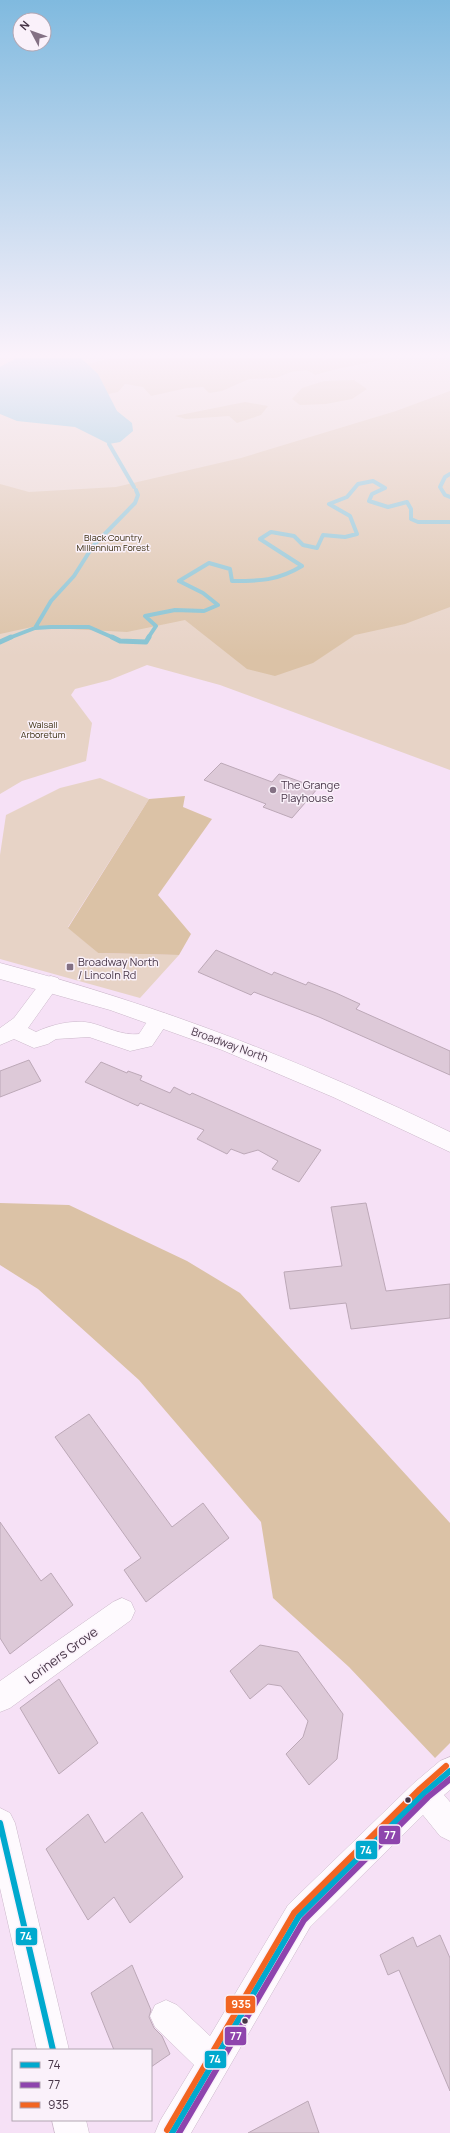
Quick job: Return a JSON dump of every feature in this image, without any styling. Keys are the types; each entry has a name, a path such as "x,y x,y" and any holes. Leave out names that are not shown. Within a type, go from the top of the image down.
{"highway":[{"name":"Broadway North","path":"0,971 51,983 160,1018 270,1058 382,1109 450,1143"}],"street":[{"path":"6,1033 21,1023 51,983"},
{"path":"6,1033 34,1040 41,1039 52,1032 89,1030 130,1043 145,1041 160,1018"},
{"name":"Loriners Grove","path":"0,1698 122,1611"},
{"path":"172,2133 299,1916 424,1793 450,1771"},
{"path":"424,1793 450,1826"},
{"path":"0,1823 4,1859 53,2049"},
{"path":"166,2016 214,2062"},
{"path":"69,2121 72,2133"}],"green space":[{"path":"0,458 450,458 450,770 220,685 147,665 110,680 75,689 71,695 92,723 86,761 22,781 0,794"},
{"name":"Black Country Millennium Forest","path":"241,458 450,458 450,607 405,624 355,635 313,663 275,676 247,669 185,620 127,632 32,627 0,634 0,484 29,492 116,487"},
{"path":"100,778 149,799 68,927 98,953 179,955 140,998 0,959 0,855 6,815 60,788"},
{"path":"185,796 183,807 212,819 158,895 191,934 179,955 98,953 68,928 149,799"},
{"path":"0,1203 69,1205 187,1261 240,1293 450,1523 450,1743 435,1758 349,1667 273,1598 261,1522 139,1380 38,1289 0,1265"}],"building":[{"name":"The Grange Playhouse","path":"221,763 272,782 279,774 318,788 292,818 263,807 266,804 204,780"},
{"path":"216,950 272,975 274,972 306,985 308,982 336,993 360,1004 356,1009 450,1051 450,1075 319,1017 254,992 251,995 198,972"},
{"path":"29,1060 41,1081 0,1097 0,1071"},
{"path":"101,1062 127,1073 128,1071 142,1076 140,1080 170,1093 174,1087 190,1095 192,1093 321,1150 299,1182 272,1169 278,1161 258,1150 244,1154 231,1149 227,1154 197,1139 204,1130 140,1103 138,1106 85,1082"},
{"path":"366,1203 386,1291 450,1284 450,1318 351,1329 346,1303 290,1309 284,1272 342,1266 331,1207"},
{"path":"89,1414 172,1527 203,1503 229,1538 146,1602 124,1570 141,1558 55,1437"},
{"path":"0,1522 41,1581 51,1573 73,1605 10,1654 0,1638"},
{"path":"260,1645 298,1652 343,1714 337,1759 309,1785 286,1754 303,1737 308,1721 281,1686 268,1684 250,1699 230,1671"},
{"path":"59,1679 98,1743 59,1774 20,1708"},
{"path":"142,1812 183,1877 130,1923 114,1897 88,1920 46,1849 88,1814 105,1843"},
{"path":"440,1935 450,1958 450,2091 399,1970 388,1975 380,1955 413,1937 417,1947"},
{"path":"132,1965 151,2010 149,2017 154,2028 162,2036 170,2054 152,2066 152,2049 114,2049 91,1993"},
{"path":"308,2101 319,2133 248,2133"}],"waterway":[{"path":"117,458 134,487"},
{"path":"450,474 445,477 440,487 445,495 450,497"},
{"path":"148,638 156,626 145,616 175,610 204,611 218,605 203,593 179,581 209,563 230,569 232,581 268,579 284,575 302,566 260,539 271,532 294,536 303,545 317,548 323,535 345,537 357,534 350,516 329,504 347,497 358,484 373,481 385,488 372,494 369,501 388,507 407,502 411,509 411,519 418,522 450,522"},
{"path":"35,628 51,601 74,576 93,546 135,503 138,495 136,490"},
{"path":"35,628 89,627 114,638"},
{"path":"9,638 35,628"},
{"path":"0,642 11,637"},
{"path":"114,638 120,641 146,642 149,637"}],"transit line":[{"name":"935","path":"167,2130 294,1913 420,1789 446,1766"},
{"name":"74","path":"172,2133 299,1916 424,1793 450,1771"},
{"name":"77","path":"179,2133 304,1920 428,1797 450,1779"},
{"name":"74","path":"0,1823 53,2049"}],"place":[{"name":"The Grange Playhouse","path":"273,790"},
{"name":"Broadway North / Lincoln Rd","path":"70,967"}],"park label":[{"name":"Walsall Arboretum","path":"43,730"}]}
